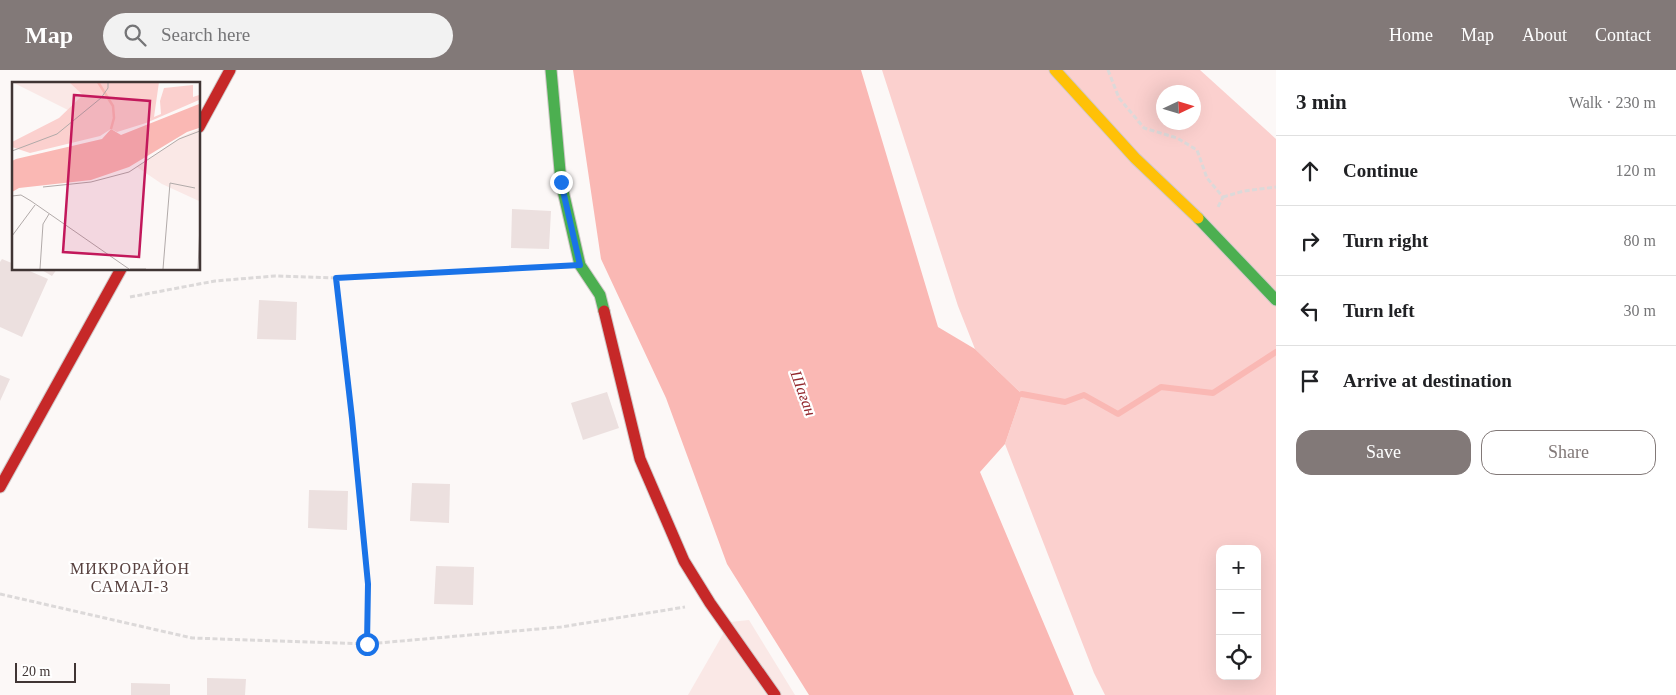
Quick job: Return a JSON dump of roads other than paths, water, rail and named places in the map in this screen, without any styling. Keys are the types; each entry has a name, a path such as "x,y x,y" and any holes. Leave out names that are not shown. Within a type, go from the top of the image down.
{"street":[{"path":"200,125 230,70"},
{"path":"551,70 561,182 580,265 600,295 640,459 684,561 710,603 774,695"},
{"path":"1055,70 1135,158 1208,228 1276,300"},
{"path":"0,487 120,270"}],"water":[{"name":"Шаған","path":"573,70 861,70 938,327 975,349 1022,394 1005,444 980,472 1074,695 809,695 727,564 666,398 601,259"}],"waterway":[{"path":"1022,394 1065,402 1084,395 1118,414 1161,387 1213,393 1276,352"}],"district":[{"name":"МИКРОРАЙОН САМАЛ-3","path":"130,577"}]}
